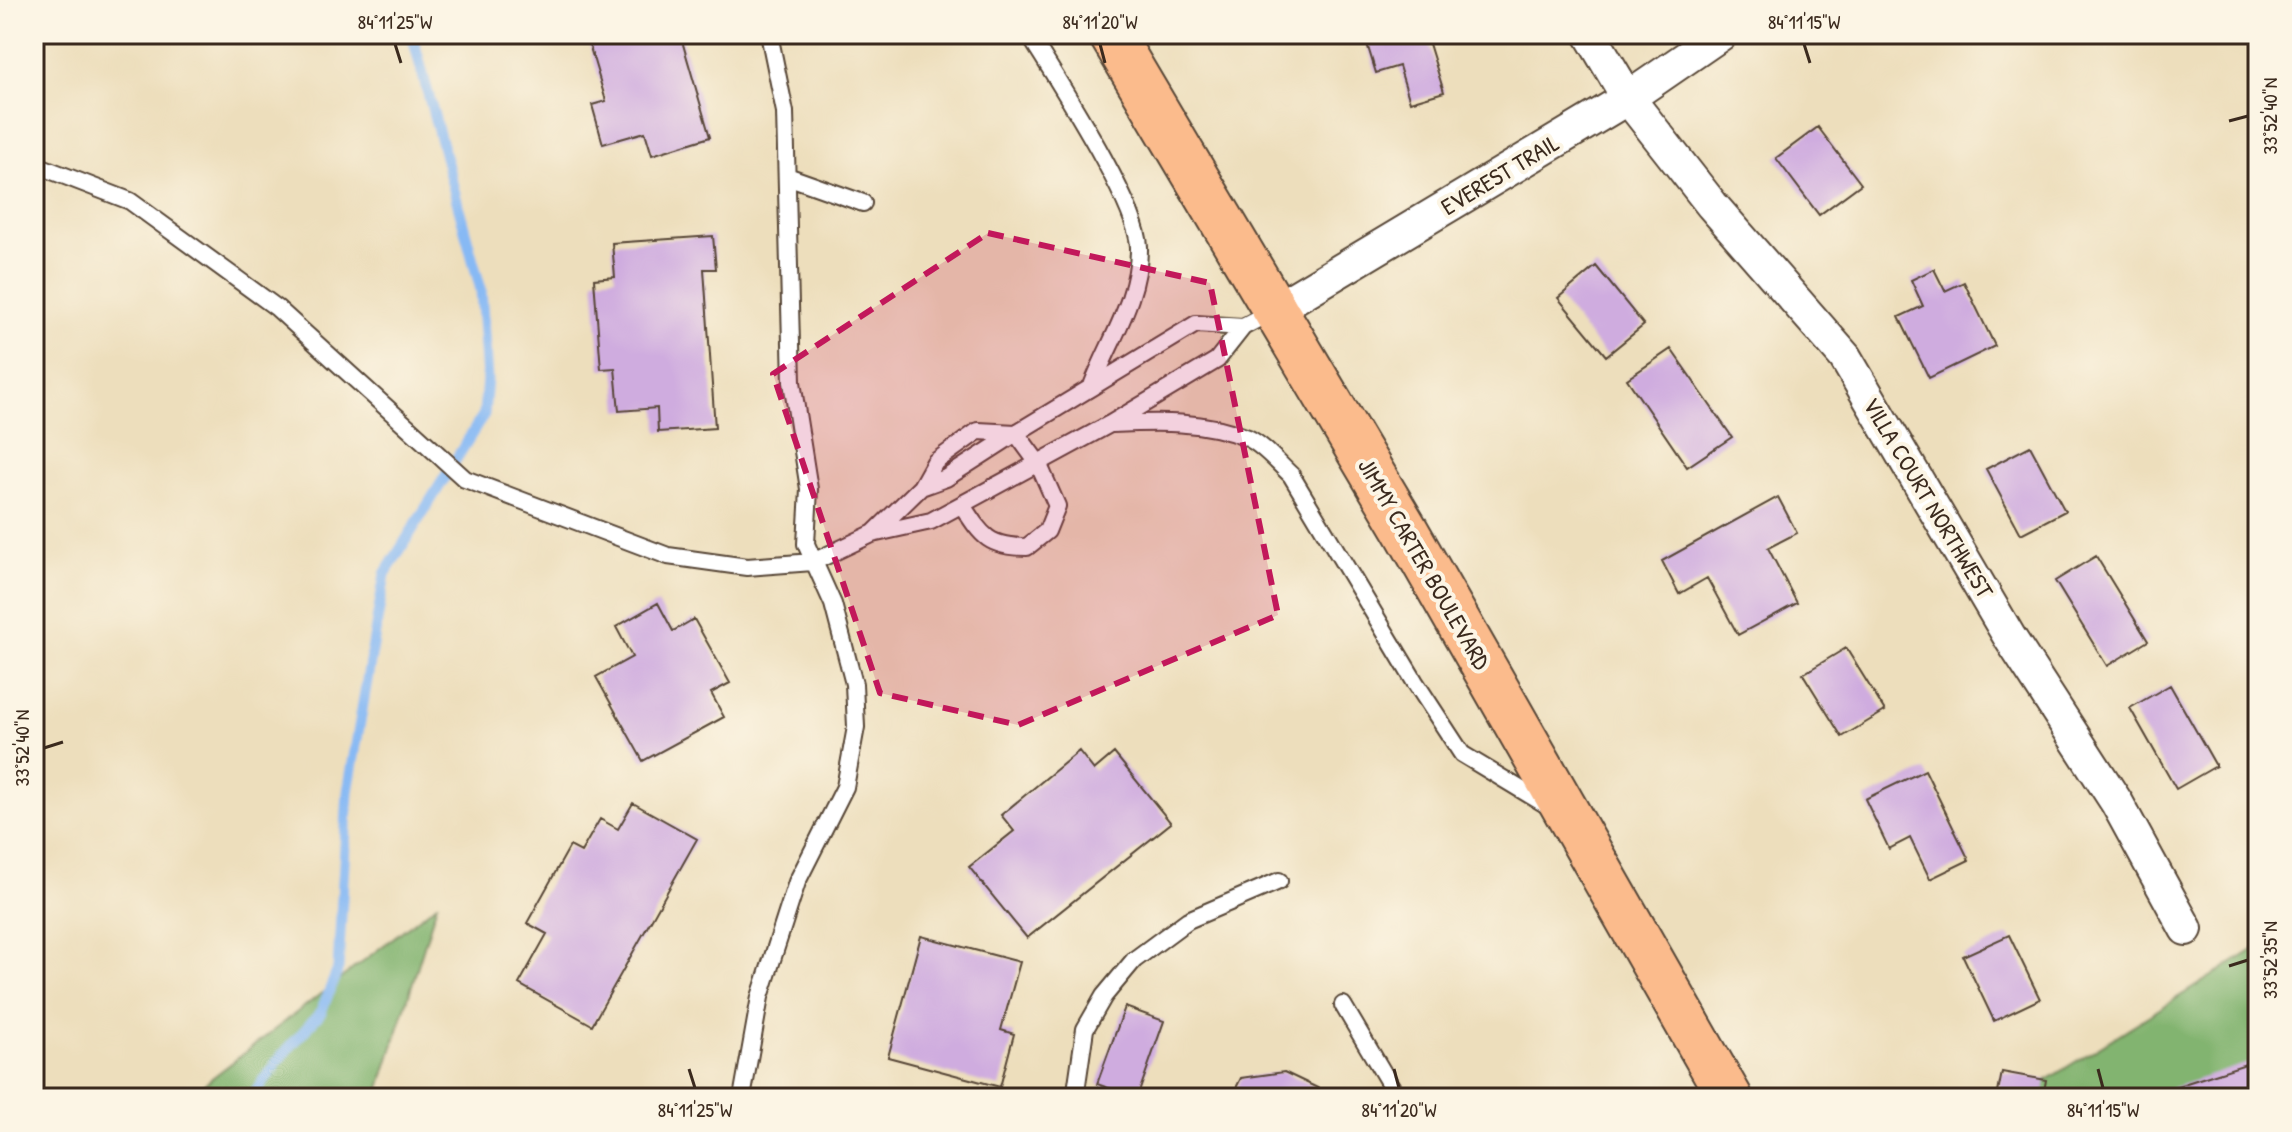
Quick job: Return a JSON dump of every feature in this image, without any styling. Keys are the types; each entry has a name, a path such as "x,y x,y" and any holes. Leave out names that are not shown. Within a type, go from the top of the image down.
{"main road":[{"name":"JIMMY CARTER BOULEVARD","path":"1111,34 1259,318 1570,819 1730,1098"}],"street":[{"name":"VILLA COURT NORTHWEST","path":"1590,34 1628,98 1712,205 1845,357 2010,638 2117,803 2186,929"},
{"name":"EVEREST TRAIL","path":"1259,318 1628,98 1721,34"}],"lane":[{"path":"742,1098 760,997 797,882 845,787 856,727 854,684 833,604 806,544 809,489 792,382 785,112 769,34"},
{"path":"1029,34 1131,211 1139,247 1125,311 1092,386"},
{"path":"34,164 130,201 277,308 465,479 668,556 747,567 813,562 872,534 931,521 1110,424 1217,360 1259,318"},
{"path":"787,176 863,203"},
{"path":"872,534 921,487 935,462 978,431 1016,433 1196,324 1259,318"},
{"path":"1110,424 1199,425 1250,439 1291,475 1415,682 1462,754 1570,819"},
{"path":"962,505 981,535 1002,547 1027,547 1047,531 1057,506 1038,463 1016,433"},
{"path":"1075,1098 1085,1029 1104,996 1134,960 1188,920 1279,881"},
{"path":"1343,1005 1398,1098"}],"highlighted area":[{"path":"988,233 1210,283 1278,615 1018,725 880,693 773,374"}],"green space":[{"path":"437,904 377,1098 186,1098"},
{"path":"2258,947 2258,1098 2018,1098"}],"building":[{"path":"623,34 680,34 710,137 652,155 645,132 603,144 592,105 606,101 589,44"},
{"path":"1364,34 1426,34 1444,92 1410,102 1399,66 1376,73"},
{"path":"1818,127 1861,184 1819,215 1776,158"},
{"path":"713,236 716,269 704,269 715,428 658,432 657,408 619,411 615,368 601,369 594,279 615,277 612,243"},
{"path":"1596,266 1644,325 1606,356 1558,298"},
{"path":"1934,269 1945,291 1964,282 1995,346 1929,378 1899,317 1923,306 1911,280"},
{"path":"1671,349 1732,437 1687,467 1627,379"},
{"path":"2030,446 2065,511 2021,534 1986,469"},
{"path":"1778,497 1797,533 1768,548 1797,603 1738,635 1707,578 1679,594 1662,561"},
{"path":"2096,556 2148,641 2107,666 2055,581"},
{"path":"658,603 673,631 694,619 730,683 711,693 724,717 643,761 596,677 632,657 616,627"},
{"path":"1846,648 1885,711 1842,737 1803,674"},
{"path":"2170,685 2216,766 2176,789 2130,708"},
{"path":"1079,751 1094,770 1114,753 1171,823 1027,938 969,867 1014,831 1001,815"},
{"path":"1925,770 1969,860 1930,879 1910,838 1889,849 1865,799"},
{"path":"633,803 697,839 592,1025 519,984 547,934 527,923 570,846 581,852 600,819 618,829"},
{"path":"2009,935 2040,999 1994,1021 1963,956"},
{"path":"921,936 1020,962 1001,1030 1014,1034 1000,1087 888,1057"},
{"path":"1125,1007 1164,1021 1137,1098 1097,1084"},
{"path":"2258,1060 2258,1098 2168,1098 2165,1090"},
{"path":"1284,1072 1328,1093 1329,1098 1231,1098 1241,1078"},
{"path":"2002,1072 2046,1080 2043,1098 1997,1098"}],"waterway":[{"path":"251,1098 281,1057 321,1012 338,969 348,792 385,574 484,414 487,379 481,290 412,34"}]}
